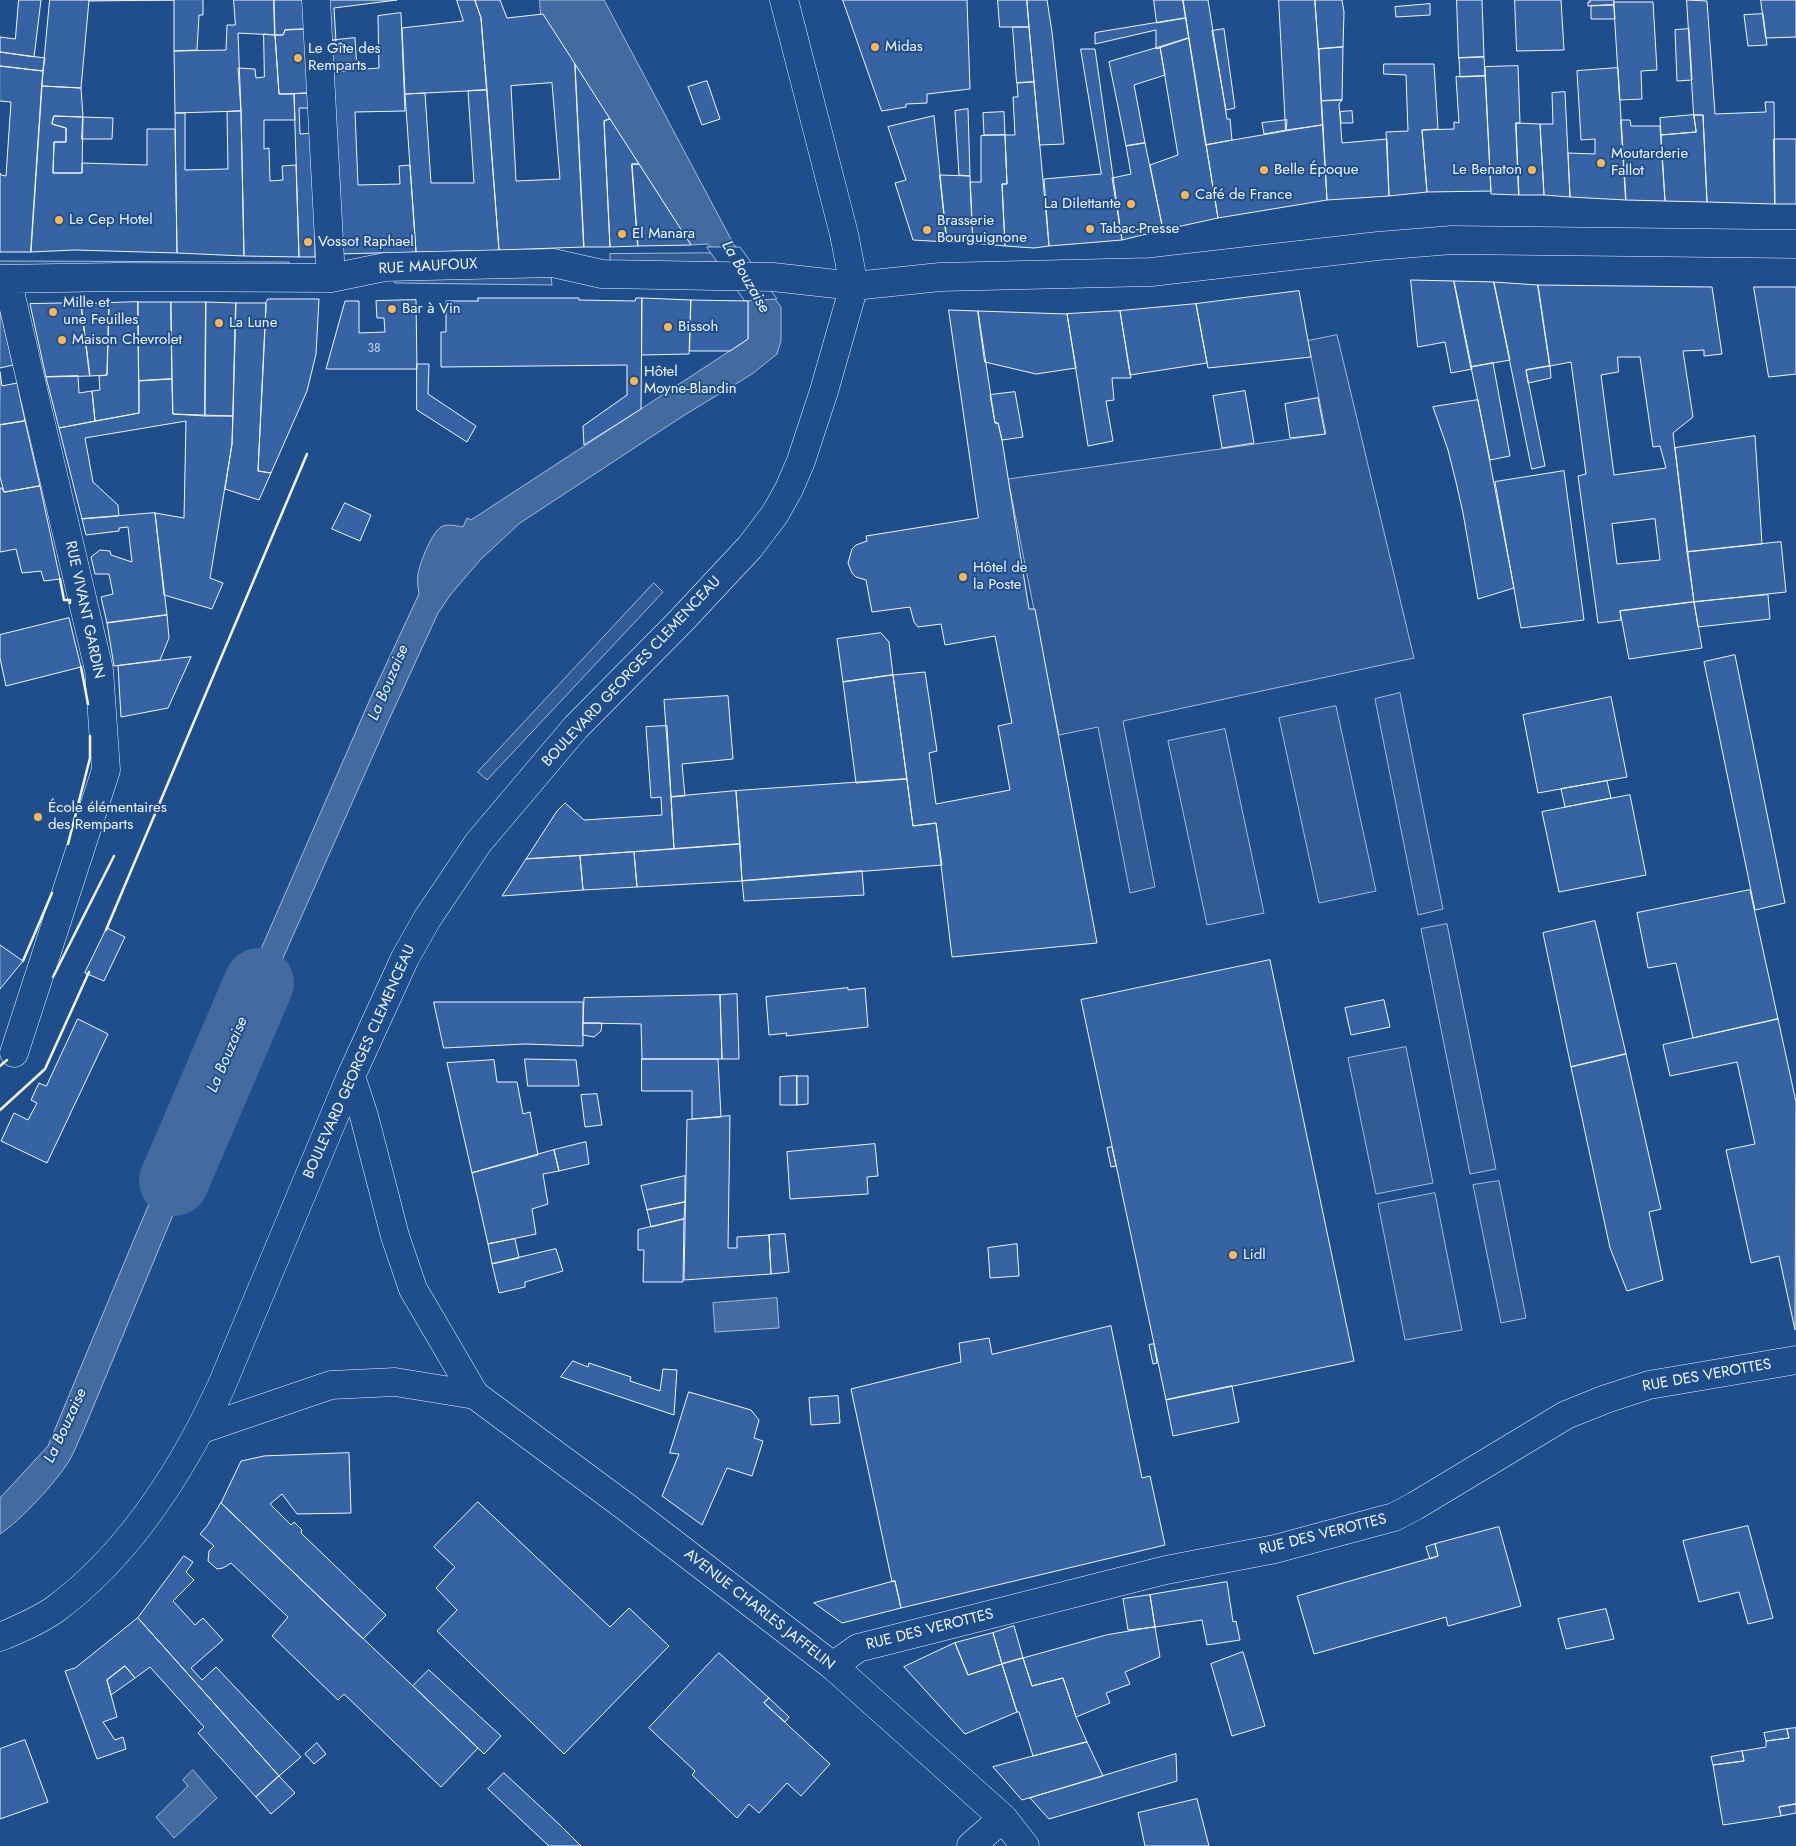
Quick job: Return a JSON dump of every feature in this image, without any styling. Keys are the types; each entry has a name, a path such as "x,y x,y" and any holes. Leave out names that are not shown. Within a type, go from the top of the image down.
{"main road":[{"path":"316,0 331,278"},
{"path":"784,0 844,234 854,286"},
{"name":"RUE MAUFOUX","path":"3,279 331,278 385,267 553,263 602,274 724,278 773,277 854,286 940,277 1151,272 1368,247 1452,240 1796,244"},
{"name":"RUE VIVANT GARDIN","path":"3,279 99,670 106,770 14,1054"},
{"name":"BOULEVARD GEORGES CLEMENCEAU","path":"0,1637 26,1626 54,1610 83,1585 122,1547 166,1488 202,1429 351,1076 405,958 427,919 478,843 576,727 679,623 750,547 775,514 789,489 801,461 824,391 854,286"},
{"path":"351,1076 364,1116 395,1236 413,1289 475,1395"},
{"name":"RUE DES VEROTTES","path":"833,1666 858,1648 1166,1570 1274,1549 1394,1517 1416,1506 1566,1416 1606,1399 1649,1385 1796,1360"},
{"path":"202,1429 331,1385 395,1382 475,1395"},
{"name":"AVENUE CHARLES JAFFELIN","path":"475,1395 626,1507 833,1666 1003,1818 1026,1846"},
{"path":"971,1846 1003,1818"}],"shaded area":[{"path":"739,253 739,262 610,263 610,254"},
{"path":"0,261 289,262 289,271 0,271"},
{"path":"395,274 551,276 552,285 395,283"},
{"path":"1337,335 1414,658 1123,721 1155,887 1130,893 1098,727 1059,735 1008,479 1326,434 1308,341"},
{"path":"654,583 663,592 487,780 478,772"},
{"path":"1400,693 1443,909 1418,915 1375,699"},
{"path":"1336,706 1376,891 1319,903 1279,718"},
{"path":"1225,729 1264,913 1207,925 1168,741"},
{"path":"1447,924 1496,1169 1470,1174 1421,929"},
{"path":"1406,1047 1433,1183 1376,1194 1348,1058"},
{"path":"1499,1181 1526,1318 1501,1323 1473,1185"},
{"path":"1435,1193 1462,1330 1405,1340 1378,1204"}],"water":[{"path":"540,0 604,0 733,243 781,307 781,341 777,354 752,374 683,416 520,523 481,559 451,594 438,613 387,724 231,1075 210,1066 371,697 419,594 419,569 427,547 435,534 445,525 463,527 467,518 471,520 748,339 748,301 708,244 691,245 543,15 541,15"},
{"path":"200,1088 222,1097 84,1429 69,1461 47,1489 18,1520 0,1534 0,1498 48,1446 137,1232"},
{"path":"777,1298 779,1328 715,1332 713,1303"},
{"path":"193,1770 217,1798 174,1838 156,1817 188,1786 183,1780"}],"pier":[{"path":"707,247 740,247 777,299 745,301"}],"building":[{"path":"19,0 41,0 34,57 0,52 0,37 15,39"},
{"path":"50,0 89,0 81,88 42,86"},
{"path":"89,0 174,0 89,1"},
{"path":"174,0 203,0 203,15 199,15 197,50 174,51"},
{"path":"234,0 274,0 275,35 238,33 241,111 175,113 174,51 226,50 227,25 235,25"},
{"path":"274,0 306,0 309,29 285,30 283,35 275,35"},
{"path":"324,0 397,0 334,8 336,41 326,41"},
{"path":"457,0 475,0 481,18 487,90 405,94 402,28 463,21"},
{"path":"475,0 500,0 507,18 543,14 575,64 584,247 499,250 481,18","holes":["552,83 560,179 516,181 511,86"]},
{"path":"843,0 967,0 970,89 927,94 927,103 906,104 906,107 882,111"},
{"path":"998,0 1027,0 1029,27 1000,27"},
{"path":"1027,0 1047,0 1064,144 1040,145"},
{"path":"1154,0 1183,0 1186,18 1157,23"},
{"path":"1183,0 1208,0 1227,119 1230,119 1232,140 1206,145"},
{"path":"1279,0 1315,0 1323,125 1286,130"},
{"path":"1315,0 1342,0 1344,12 1343,47 1319,49"},
{"path":"1457,0 1482,0 1484,57 1459,58"},
{"path":"1515,0 1561,0 1564,50 1517,51"},
{"path":"1590,0 1614,0 1614,5 1588,6"},
{"path":"1687,0 1707,1 1715,114 1766,112 1765,102 1774,102 1775,204 1707,202 1703,115 1694,115"},
{"path":"1761,0 1796,0 1796,37 1766,38"},
{"path":"1614,2 1653,2 1657,70 1641,71 1642,99 1620,100"},
{"path":"1430,4 1430,15 1396,17 1395,7"},
{"path":"1614,5 1615,19 1591,19 1591,6"},
{"path":"401,13 405,111 355,112 358,185 400,184 399,166 410,165 416,252 338,254 328,72 379,68 378,16"},
{"path":"1763,14 1767,45 1748,46 1744,15"},
{"path":"1186,18 1189,38 1156,49 1156,30 1095,44 1095,33"},
{"path":"1013,27 1029,27 1034,82 1017,83"},
{"path":"309,29 312,93 279,94 275,35 283,35 285,30"},
{"path":"1224,29 1235,108 1226,110 1212,31"},
{"path":"1689,29 1692,80 1677,81 1675,30"},
{"path":"264,34 275,35 279,94 294,94 295,120 264,120 264,149 269,148 270,181 283,180 282,166 296,165 299,257 244,256 241,111 238,68 255,69 256,78 264,77"},
{"path":"355,38 357,70 328,72 326,41"},
{"path":"1189,38 1218,218 1163,230 1150,165 1178,155 1160,47"},
{"path":"1160,47 1165,75 1134,85 1145,143 1126,146 1109,62"},
{"path":"1343,47 1342,100 1321,101 1319,49"},
{"path":"1081,49 1095,49 1122,240 1049,246 1044,179 1101,174"},
{"path":"0,52 45,58 43,71 0,66"},
{"path":"1484,57 1485,76 1460,77 1459,58"},
{"path":"575,64 610,119 604,121 610,247 584,247"},
{"path":"1384,64 1434,64 1438,129 1422,130 1427,192 1389,196 1386,132 1408,131 1406,75 1384,74"},
{"path":"0,66 43,71 31,252 0,252 0,173 6,176 11,102 0,101"},
{"path":"1518,66 1520,123 1516,123 1519,195 1491,194 1485,67"},
{"path":"1618,68 1626,200 1570,197 1568,153 1595,154 1595,139 1581,140 1577,71"},
{"path":"1485,76 1491,191 1427,192 1422,130 1454,129 1454,122 1459,123 1456,77"},
{"path":"707,81 720,119 702,125 688,87"},
{"path":"1034,82 1049,246 1034,248 1005,246 1002,184 1007,184 1005,135 1015,135 1013,97 1018,97 1017,83"},
{"path":"42,86 81,88 83,117 54,116 52,124 66,128 66,142 54,142 53,173 82,173 82,163 147,165 147,129 175,129 177,253 75,250 31,252"},
{"path":"487,90 499,250 416,252 405,94 425,93 431,183 474,183 468,91"},
{"path":"1565,92 1570,197 1544,195 1540,124 1553,124 1552,93"},
{"path":"312,93 313,108 299,108 300,134 315,133 315,257 299,257 294,94"},
{"path":"1342,100 1339,104 1342,143 1387,139 1389,196 1327,200 1321,101"},
{"path":"968,109 970,176 959,175 955,111"},
{"path":"241,111 244,256 177,253 175,113 185,113 185,170 228,169 227,112"},
{"path":"1352,111 1353,123 1341,123 1340,112"},
{"path":"1004,112 1005,135 984,135 983,113"},
{"path":"1694,115 1696,132 1661,135 1660,118"},
{"path":"1694,115 1703,115 1707,202 1665,201 1661,135 1696,132"},
{"path":"54,116 83,117 82,173 53,173 54,142 66,142 66,128 52,124"},
{"path":"934,116 947,242 913,240 895,183 906,180 888,127"},
{"path":"83,117 113,118 112,139 82,139"},
{"path":"610,119 639,164 632,164 638,246 610,247 604,121"},
{"path":"1287,120 1286,130 1264,134 1262,123"},
{"path":"1621,120 1630,120 1631,126 1660,126 1665,201 1626,200"},
{"path":"1516,123 1540,124 1544,195 1519,195"},
{"path":"1323,125 1327,200 1218,218 1206,145"},
{"path":"1005,135 1007,184 1002,184 1005,246 973,243 970,182 981,182 981,136"},
{"path":"1774,139 1796,139 1796,204 1775,204"},
{"path":"1145,143 1163,230 1122,240 1112,178 1131,174 1126,146"},
{"path":"632,164 639,164 691,245 638,246"},
{"path":"940,175 970,176 973,243 947,242"},
{"path":"1411,280 1454,281 1472,369 1451,373 1445,342 1418,347"},
{"path":"1454,281 1494,282 1510,360 1471,367"},
{"path":"1494,282 1538,285 1550,366 1526,370 1545,466 1532,469"},
{"path":"1538,285 1712,287 1722,354 1704,356 1704,350 1683,351 1693,417 1673,433 1694,602 1620,611 1621,620 1598,623 1578,476 1586,474 1571,362 1550,366","holes":["1618,357 1640,357 1653,447 1660,446 1666,468 1614,475 1601,375 1618,372","1655,519 1660,560 1617,564 1612,524"]},
{"path":"1754,287 1796,287 1796,374 1769,377"},
{"path":"1299,291 1311,357 1208,368 1196,304"},
{"name":"Hôtel Moyne-Blandin","path":"478,298 579,298 579,300 635,301 636,298 642,298 641,409 584,445 583,426 627,395 627,365 441,367 441,332 446,332 446,301 478,301"},
{"path":"642,298 691,300 689,354 642,355"},
{"path":"268,299 319,299 316,354 307,391 271,473 258,471 266,303"},
{"path":"416,300 417,369 326,369 345,301 359,301 359,333 385,332 384,318 377,318 376,301"},
{"path":"691,300 748,301 748,339 730,351 690,351"},
{"path":"138,302 171,302 172,379 139,381"},
{"path":"138,302 139,413 95,421 92,391 100,390 99,376 107,375 109,303"},
{"path":"171,302 206,302 205,416 173,414"},
{"path":"206,302 236,303 233,416 205,416"},
{"name":"Maison Chevrolet","path":"81,303 90,376 46,377 30,304"},
{"path":"81,303 109,303 107,375 90,376"},
{"path":"236,303 266,303 258,471 271,473 259,500 225,489 232,444"},
{"path":"1196,304 1207,363 1130,375 1120,311"},
{"path":"0,309 13,365 0,368"},
{"path":"949,310 978,311 995,423 998,423 1002,440 1029,609 1035,609 1097,943 952,957 936,823 913,826 893,675 925,672 937,751 929,753 936,804 1010,790 998,726 1012,723 995,636 945,645 941,624 918,627 914,622 910,607 872,612 866,580 856,577 848,563 852,549 856,545 867,541 866,536 978,518"},
{"path":"978,311 1067,314 1076,368 1036,374 985,362"},
{"path":"1120,311 1131,378 1112,378 1114,400 1106,401 1113,441 1088,446 1067,314"},
{"path":"1493,363 1510,456 1490,460 1471,367"},
{"path":"417,364 429,364 428,394 476,426 467,442 417,410"},
{"path":"1550,366 1551,378 1528,383 1526,370"},
{"path":"0,372 2,386 17,383 25,421 0,425"},
{"path":"78,376 79,393 92,391 95,421 59,428 46,377"},
{"path":"172,379 173,414 233,416 232,444 210,578 223,583 212,609 164,595 155,513 184,518 186,421 85,438 93,482 118,505 119,516 82,519 59,428 139,413 139,381"},
{"path":"1245,391 1254,443 1222,448 1213,396"},
{"path":"1015,392 1023,437 1002,440 998,423 995,423 990,395"},
{"path":"1318,398 1325,434 1290,438 1285,404"},
{"path":"1478,400 1514,588 1478,599 1456,482 1448,450 1433,407"},
{"path":"25,421 40,486 4,492 0,477 0,425"},
{"path":"1755,436 1762,544 1687,552 1675,448"},
{"path":"1564,471 1584,620 1521,628 1495,482"},
{"path":"40,486 60,579 44,581 41,571 22,573 16,549 0,552 0,488 4,492"},
{"path":"345,503 371,515 360,541 332,529"},
{"path":"155,513 167,615 107,623 101,597 113,594 109,574 95,574 91,557 100,550 110,551 111,555 132,562 128,527 119,528 119,531 86,535 82,519"},
{"path":"1781,542 1786,592 1694,602 1687,552"},
{"path":"1768,595 1770,619 1698,627 1694,602"},
{"path":"1694,602 1702,648 1629,659 1620,611"},
{"path":"167,615 169,638 160,660 114,666 107,623"},
{"path":"69,618 81,667 6,686 0,658 0,635"},
{"path":"881,633 889,642 893,675 843,682 837,639"},
{"path":"1735,655 1785,903 1755,910 1704,662"},
{"path":"191,657 168,708 121,717 118,666"},
{"path":"893,675 907,779 856,783 843,682"},
{"path":"728,696 733,759 682,764 685,796 671,797 664,700"},
{"path":"1611,697 1627,777 1538,793 1523,715"},
{"path":"667,726 674,849 526,859 557,811 565,803 584,820 662,815 661,797 651,798 646,727"},
{"path":"907,779 913,826 936,823 942,865 742,881 736,791"},
{"path":"1607,781 1611,798 1565,807 1561,789"},
{"path":"736,791 740,844 674,849 671,797"},
{"path":"1630,795 1646,875 1559,892 1542,812"},
{"path":"740,844 742,881 637,887 634,852"},
{"path":"634,852 637,887 583,890 580,856"},
{"path":"580,856 583,890 502,896 526,859"},
{"path":"862,871 864,895 744,901 742,881"},
{"path":"1750,890 1778,1019 1693,1038 1676,963 1648,968 1637,913"},
{"path":"1595,921 1626,1054 1571,1067 1543,933"},
{"path":"107,928 125,937 104,981 85,973"},
{"path":"0,945 23,961 0,989"},
{"name":"Lidl","path":"1270,960 1354,1361 1166,1400 1081,1000"},
{"path":"848,988 848,990 865,988 868,1027 786,1036 787,1033 769,1035 766,997"},
{"path":"737,994 739,1059 722,1059 720,995"},
{"path":"720,995 722,1059 642,1059 641,1024 583,1023 584,998"},
{"path":"1384,1000 1390,1027 1351,1035 1345,1008"},
{"path":"434,1002 583,1002 583,1046 525,1044 444,1048"},
{"path":"78,1019 108,1034 47,1163 1,1141 14,1113 28,1120 37,1103 31,1100 39,1083 46,1086"},
{"path":"1778,1019 1796,1102 1795,1330 1779,1256 1751,1263 1726,1150 1755,1144 1737,1062 1670,1076 1663,1045"},
{"path":"583,1023 602,1023 601,1031 594,1037 583,1035"},
{"path":"1626,1054 1661,1209 1649,1212 1663,1280 1627,1291 1610,1248 1571,1067"},
{"path":"525,1059 576,1060 579,1086 528,1086"},
{"path":"642,1059 718,1059 721,1117 692,1119 692,1091 642,1091"},
{"path":"494,1060 497,1082 517,1082 523,1114 530,1112 538,1155 472,1173 447,1063"},
{"path":"797,1076 808,1076 808,1104 797,1105"},
{"path":"797,1076 797,1105 780,1105 780,1077"},
{"path":"597,1094 602,1125 585,1127 581,1095"},
{"path":"730,1116 728,1248 737,1248 737,1237 769,1235 771,1274 684,1280 687,1120"},
{"path":"586,1142 589,1164 559,1171 554,1150"},
{"path":"875,1144 878,1176 867,1177 868,1194 790,1199 787,1152"},
{"path":"1112,1147 1116,1166 1111,1167 1107,1148"},
{"path":"554,1150 559,1171 543,1174 548,1204 532,1209 536,1234 488,1244 472,1173"},
{"path":"685,1176 685,1202 647,1210 641,1186"},
{"path":"685,1202 684,1219 651,1227 647,1210"},
{"path":"684,1219 683,1282 643,1282 644,1250 638,1250 638,1230"},
{"path":"785,1234 789,1272 771,1274 769,1235"},
{"path":"515,1239 519,1258 492,1264 488,1244"},
{"path":"1017,1244 1019,1276 990,1278 988,1248"},
{"path":"556,1249 563,1271 525,1282 525,1287 499,1293 492,1264"},
{"path":"1111,1326 1142,1478 1150,1476 1165,1545 901,1608 895,1581 892,1582 851,1389 961,1362 959,1343 989,1338 992,1354"},
{"path":"1154,1344 1157,1363 1153,1364 1149,1345"},
{"path":"573,1361 588,1367 589,1363 631,1377 630,1381 660,1391 663,1369 677,1370 674,1415 561,1377"},
{"path":"1232,1386 1239,1422 1173,1436 1166,1400"},
{"path":"689,1392 751,1410 759,1420 754,1438 763,1441 752,1476 727,1468 702,1525 662,1496 679,1454 670,1453"},
{"path":"838,1396 840,1423 811,1425 809,1398"},
{"path":"349,1453 351,1513 297,1514 282,1494 270,1504 291,1525 294,1522 302,1530 301,1533 386,1615 363,1639 221,1503 241,1461 264,1456"},
{"path":"478,1502 610,1627 629,1608 669,1646 564,1754 437,1631 457,1610 436,1588 455,1567 434,1547"},
{"path":"221,1503 478,1748 441,1787 344,1694 338,1700 272,1636 288,1617 231,1563 217,1569 208,1561 209,1551 214,1546 200,1534"},
{"path":"1748,1526 1773,1618 1748,1624 1739,1592 1699,1602 1683,1541"},
{"path":"1499,1527 1521,1606 1448,1626 1446,1617 1314,1654 1297,1596 1438,1556 1435,1544"},
{"path":"1435,1544 1438,1556 1430,1559 1426,1547"},
{"path":"184,1556 193,1562 186,1572 194,1580 173,1601 195,1625 203,1618 223,1640 191,1668 202,1680 216,1667 301,1757 279,1776 138,1618"},
{"path":"895,1581 901,1608 842,1623 814,1603"},
{"path":"1227,1582 1233,1622 1236,1621 1240,1640 1207,1645 1202,1620 1155,1627 1150,1595"},
{"path":"1150,1595 1155,1627 1128,1630 1123,1599"},
{"path":"1606,1609 1614,1639 1566,1649 1558,1619"},
{"path":"138,1618 279,1776 256,1797 198,1733 204,1727 150,1667 135,1678 125,1666 107,1680 117,1717 103,1722 115,1740 123,1737 126,1749 97,1759 65,1671 75,1668"},
{"path":"1014,1626 1023,1658 1002,1664 993,1633"},
{"path":"1155,1627 1160,1657 1125,1672 1130,1684 1106,1693 1110,1703 1076,1717 1063,1678 1032,1686 1023,1658 1106,1635"},
{"path":"993,1633 1002,1664 968,1675 955,1643"},
{"path":"955,1643 968,1675 1002,1664 1017,1712 965,1734 904,1667"},
{"path":"1243,1652 1265,1726 1232,1736 1211,1664"},
{"path":"719,1653 769,1698 764,1703 830,1764 801,1796 787,1783 759,1813 749,1804 737,1818 692,1775 695,1771 649,1728"},
{"path":"1023,1658 1032,1686 1063,1678 1076,1717 1087,1742 1033,1756 1002,1664"},
{"path":"125,1666 135,1678 111,1695 107,1680"},
{"path":"429,1670 501,1736 484,1754 413,1686"},
{"path":"769,1698 789,1717 785,1722 764,1703"},
{"path":"1796,1728 1796,1804 1779,1807 1781,1816 1723,1825 1713,1765 1744,1761 1742,1751 1766,1747 1766,1741 1789,1738 1787,1729"},
{"path":"1787,1729 1789,1738 1766,1741 1764,1733"},
{"path":"25,1740 48,1802 0,1819 0,1749"},
{"path":"1087,1742 1103,1776 1022,1800 993,1767"},
{"path":"317,1743 326,1754 314,1764 305,1754"},
{"path":"1742,1751 1744,1761 1713,1765 1711,1757"},
{"path":"1176,1754 1177,1781 1049,1819 1030,1798"},
{"path":"504,1773 581,1846 549,1846 488,1789"},
{"path":"279,1776 295,1793 271,1814 256,1797"},
{"path":"1197,1799 1209,1846 1145,1846 1138,1813"},
{"path":"1796,1804 1796,1813 1781,1816 1779,1807"}],"waterway":[{"name":"La Bouzaise","path":"174,1181 259,983"}],"wall":[{"path":"106,930 307,454"},
{"path":"60,579 64,600 70,600 70,603"},
{"path":"81,667 88,704"},
{"path":"68,844 90,758 90,736"},
{"path":"53,977 114,856"},
{"path":"23,961 52,893"},
{"path":"0,1110 45,1069 89,972"},
{"path":"0,1066 7,1060"}],"place":[{"name":"Midas","path":"875,47"},
{"name":"Le Gîte des Remparts","path":"298,58"},
{"name":"Moutarderie Fallot","path":"1601,163"},
{"name":"Belle Époque","path":"1264,170"},
{"name":"Le Benaton","path":"1532,170"},
{"name":"Café de France","path":"1185,195"},
{"name":"La Dilettante","path":"1131,204"},
{"name":"Le Cep Hotel","path":"59,220"},
{"name":"Tabac-Presse","path":"1090,229"},
{"name":"Brasserie Bourguignone","path":"927,230"},
{"name":"El Manara","path":"622,234"},
{"name":"Vossot Raphael","path":"308,242"},
{"name":"Bar à Vin","path":"392,309"},
{"name":"Mille et une Feuilles","path":"53,312"},
{"name":"La Lune","path":"219,323"},
{"name":"Bissoh","path":"668,327"},
{"name":"Maison Chevrolet","path":"62,340"},
{"name":"Hôtel Moyne-Blandin","path":"634,381"},
{"name":"Hôtel de la Poste","path":"963,577"},
{"name":"École élémentaires des Remparts","path":"38,817"},
{"name":"Lidl","path":"1233,1255"}]}
